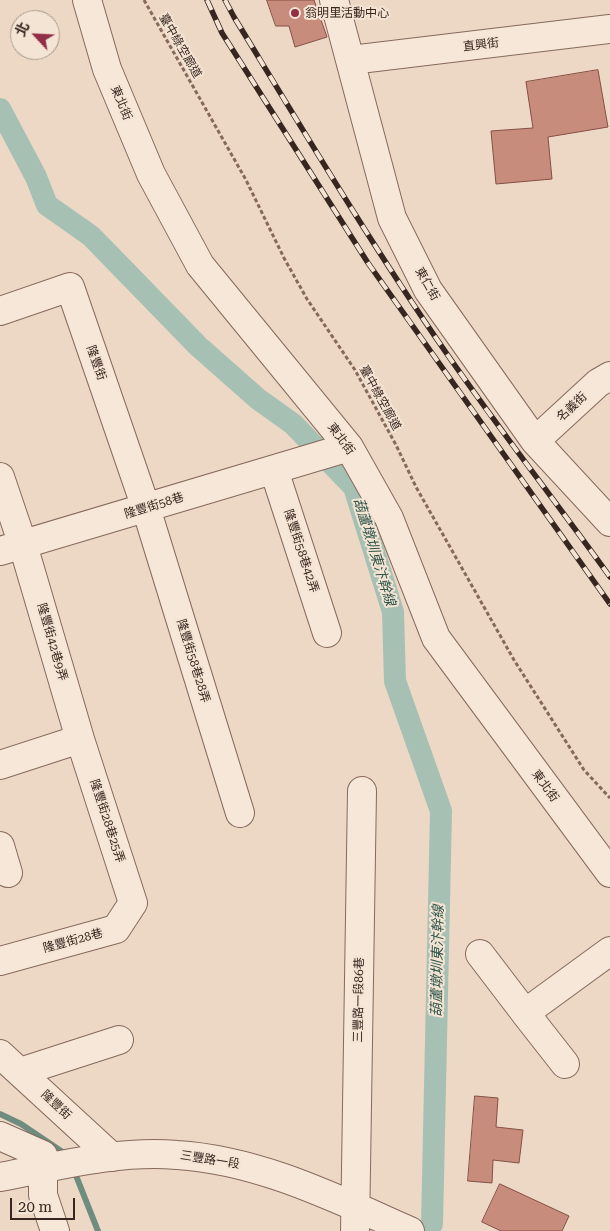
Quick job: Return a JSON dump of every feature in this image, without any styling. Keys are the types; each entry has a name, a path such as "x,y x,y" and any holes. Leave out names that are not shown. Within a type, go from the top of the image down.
{"street":[{"name":"東北街","path":"88,0 107,69 151,174 200,264 342,449 389,518 436,638 606,857"},
{"name":"東仁街","path":"334,0 392,218 428,290 535,441 610,522"},
{"name":"直興街","path":"351,60 610,29"},
{"name":"隆豐街","path":"0,311 70,287 146,508"},
{"name":"名義街","path":"535,441 598,383 610,376"},
{"name":"隆豐街58巷","path":"12,548 342,449"},
{"name":"隆豐街58巷42弄","path":"274,470 327,633"},
{"name":"隆豐街42巷9弄","path":"0,477 12,548 80,739"},
{"name":"隆豐街58巷28弄","path":"146,508 240,813"},
{"path":"0,765 80,739"},
{"name":"隆豐街28巷25弄","path":"80,739 133,903"},
{"name":"三豐路一段86巷","path":"355,1220 362,791"},
{"path":"0,846 8,872"},
{"name":"隆豐街28巷","path":"0,960 116,929 133,903"},
{"path":"525,1013 610,951"},
{"path":"480,954 565,1064"},
{"path":"20,1072 118,1040"},
{"name":"隆豐街","path":"0,1054 112,1156"},
{"path":"0,1136 43,1155 45,1169 43,1195 54,1231"},
{"name":"三豐路一段","path":"0,1177 112,1156 176,1154 240,1164 311,1188 355,1220 409,1231"}],"path":[{"name":"臺中綠空廊道","path":"144,0 246,180 284,258 307,299 355,370 396,445 416,487 514,660 573,754 610,798"}],"building":[{"name":"翁明里活動中心","path":"267,0 314,0 327,37 295,47 289,26 276,26"},
{"path":"598,70 608,127 548,137 552,179 496,184 491,131 533,128 526,82"},
{"path":"475,1096 498,1098 496,1127 523,1130 519,1163 493,1160 492,1183 468,1181"},
{"path":"500,1184 569,1216 562,1231 501,1231 482,1222"}],"waterway":[{"name":"葫蘆墩圳東汴幹線","path":"0,109 36,177 47,205 91,236 198,346 258,399 293,424 354,487 393,612 395,681 441,811 432,1224"},
{"path":"0,1114 21,1124 67,1155"},
{"path":"73,1168 98,1231"}],"railway":[{"path":"207,0 222,33 368,263 610,604"},
{"path":"225,0 338,187 419,313 487,410 610,577"}],"place":[{"name":"翁明里活動中心","path":"295,13"}]}
